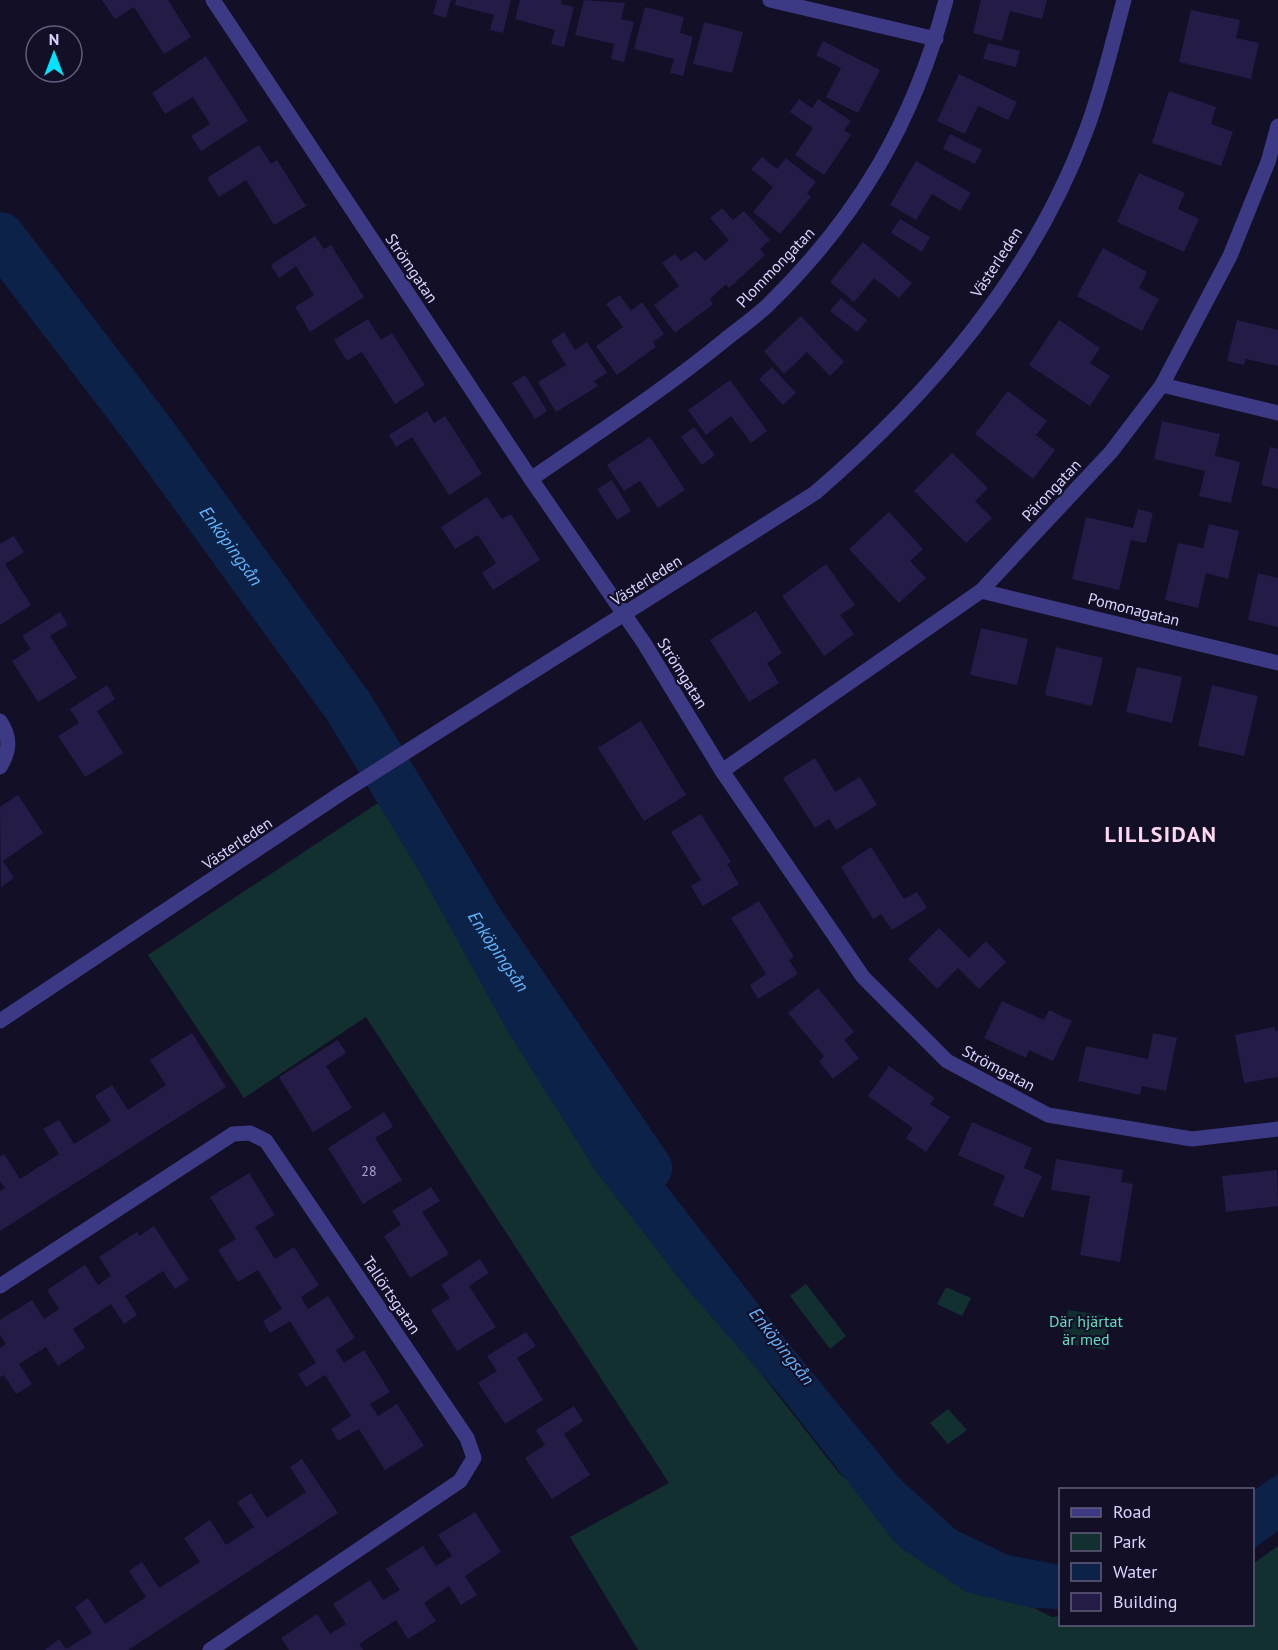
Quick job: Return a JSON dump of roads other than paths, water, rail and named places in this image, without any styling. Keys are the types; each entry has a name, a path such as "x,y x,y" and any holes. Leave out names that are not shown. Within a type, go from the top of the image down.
{"street":[{"name":"Strömgatan","path":"213,0 531,479 625,615 722,771 863,977 947,1062 1048,1115 1192,1139 1278,1129"},
{"path":"770,0 936,39"},
{"name":"Plommongatan","path":"531,479 695,365 767,306 806,264 863,191 897,136 921,84 946,0"},
{"name":"Västerleden","path":"0,1021 343,792 815,493 874,442 919,396 1003,289 1063,184 1085,133 1104,79 1124,0"},
{"name":"Pärongatan","path":"722,771 981,591 1112,452 1162,385 1230,256 1273,163 1278,126"},
{"path":"1162,385 1278,413"},
{"name":"Pomonagatan","path":"981,591 1278,663"},
{"path":"0,721 7,732 9,751 0,767"},
{"name":"Tallörtsgatan","path":"0,1286 233,1134 250,1133 266,1141 467,1438 474,1458 460,1481 210,1650"}],"water":[{"path":"410,796 529,1010 801,1359 899,1478 956,1530 1008,1555 1059,1565 1059,1609 1031,1608 966,1592 897,1545 779,1394 687,1289 595,1170 508,1032 387,813"},
{"path":"1278,1474 1278,1531 1254,1548 1254,1490"}],"waterway":[{"name":"Enköpingsån","path":"0,237 148,430 348,706 479,922 647,1168"}],"district":[{"name":"LILLSIDAN","path":"1161,834"}],"park label":[{"name":"Där hjärtat är med","path":"1086,1330"}]}
